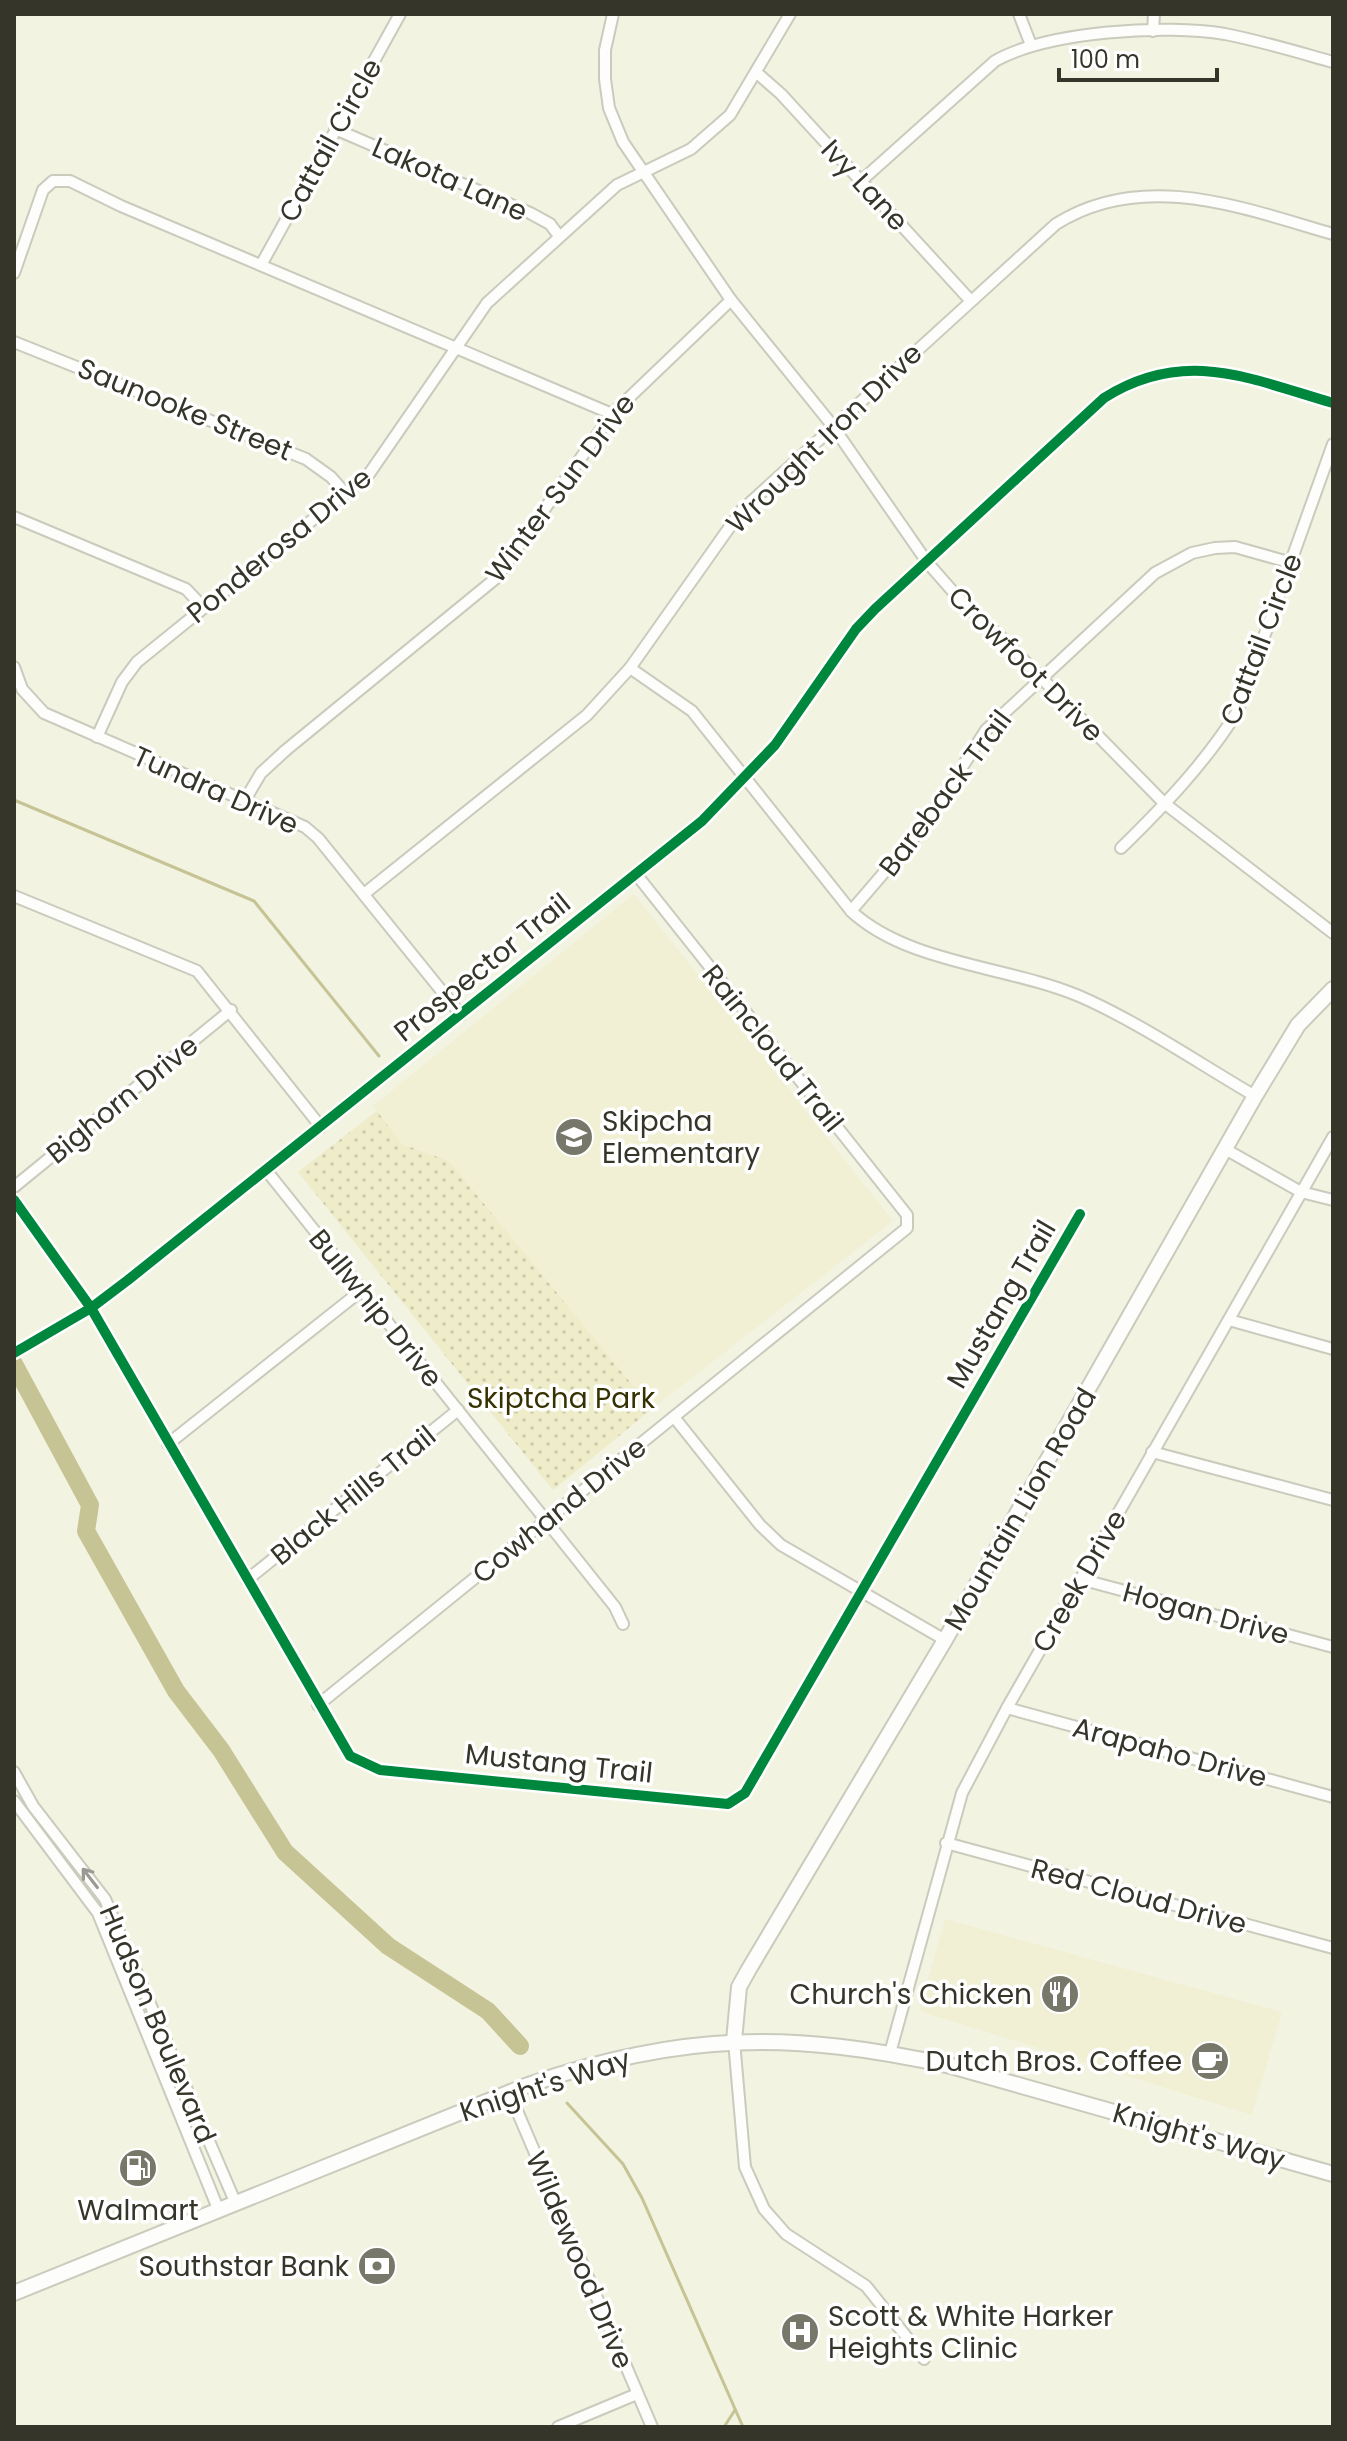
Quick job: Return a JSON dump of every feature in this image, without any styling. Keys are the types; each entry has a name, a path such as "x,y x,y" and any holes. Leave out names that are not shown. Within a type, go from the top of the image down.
{"main road":[{"name":"Mountain Lion Road","path":"734,2041 739,1987 749,1969 945,1640 1255,1096 1298,1025 1333,989"},
{"name":"Knight's Way","path":"14,2293 509,2092 564,2073 639,2054 734,2041 808,2043 890,2053 951,2066 1333,2174"}],"street":[{"name":"Cattail Circle","path":"261,265 400,14"},
{"name":"Crowfoot Drive","path":"613,14 605,50 609,108 641,172 731,300 832,425 927,562 962,602 1040,676 1164,803 1333,933"},
{"name":"Ponderosa Drive","path":"97,737 122,682 137,662 345,493 381,459 487,303 617,185 670,162 710,134 730,115 790,14"},
{"path":"1019,14 1031,45"},
{"path":"1153,31 1154,14"},
{"path":"861,181 995,61 1050,40 1193,30 1227,34 1333,62"},
{"name":"Ivy Lane","path":"757,73 970,300"},
{"name":"Lakota Lane","path":"335,129 530,213 550,224 559,236"},
{"path":"14,273 43,190 53,181 70,181 612,414"},
{"name":"Wrought Iron Drive","path":"364,894 587,715 630,668 741,511 1056,224 1076,211 1121,199 1181,195 1212,200 1333,234"},
{"name":"Winter Sun Drive","path":"245,800 261,773 286,750 495,579 612,414 731,300"},
{"name":"Saunooke Street","path":"14,342 306,459 331,477 345,493"},
{"name":"Prospector Trail","path":"14,1353 91,1308 702,821 746,779 794,720 856,629 1104,398 1139,379 1189,368 1221,370 1333,403"},
{"name":"Cattail Circle","path":"1121,848 1221,739 1237,712 1333,444"},
{"path":"14,517 186,589 203,607"},
{"name":"Bareback Trail","path":"851,911 924,826 986,730 1040,676 1155,573 1181,558 1235,547 1292,563"},
{"name":"Tundra Drive","path":"14,667 22,689 44,713 305,827 364,894 461,1015"},
{"path":"630,668 692,711 851,911 885,937 1081,997 1255,1096"},
{"name":"Raincloud Trail","path":"636,874 908,1222"},
{"path":"14,896 197,971 321,1127"},
{"name":"Bighorn Drive","path":"14,1187 231,1010"},
{"name":"Creek Drive","path":"890,2053 962,1793 1007,1708 1333,1137"},
{"path":"1225,1149 1301,1192 1333,1200"},
{"name":"Bullwhip Drive","path":"266,1170 615,1607 623,1624"},
{"name":"Mustang Trail","path":"14,1200 91,1308 350,1756 380,1770 728,1804 745,1793 1080,1214"},
{"name":"Cowhand Drive","path":"318,1705 907,1228 908,1222"},
{"path":"168,1444 362,1290"},
{"path":"1229,1320 1333,1349"},
{"name":"Black Hills Trail","path":"247,1580 458,1410"},
{"path":"674,1417 769,1535 945,1640"},
{"path":"1152,1452 1333,1500"},
{"name":"Hogan Drive","path":"1080,1579 1333,1647"},
{"name":"Arapaho Drive","path":"1007,1708 1333,1797"},
{"name":"Hudson Boulevard","path":"14,1772 33,1806 105,1899 236,2204"},
{"name":"Hudson Boulevard","path":"14,1801 92,1903 115,1952 219,2211"},
{"name":"Red Cloud Drive","path":"946,1843 1333,1948"},
{"path":"115,1952 127,1948"},
{"path":"734,2041 745,2167 764,2209 786,2234 866,2286 924,2359"},
{"path":"154,2050 167,2045"},
{"name":"Wildewood Drive","path":"509,2092 652,2427"},
{"path":"182,2121 198,2115"},
{"path":"558,2427 637,2394"}],"shaded area":[{"path":"634,894 893,1221 652,1409 449,1161 402,1144 373,1106"},
{"path":"945,1919 1282,2012 1252,2115 919,2011"}],"green space":[{"name":"Skiptcha Park","path":"377,1111 402,1144 449,1161 652,1409 553,1490 298,1172"}],"waterway":[{"path":"14,800 254,901 379,1056"},
{"path":"14,1364 90,1505 86,1531 176,1691 221,1750 285,1852 388,1946 488,2011 520,2046"},
{"path":"567,2103 623,2164 642,2198 743,2427"},
{"path":"724,2427 735,2410"}],"cycle path":[{"path":"14,1353 91,1308 128,1280 702,821 775,745 856,629 875,609 1104,398 1162,374 1190,371 1245,377 1333,403"},
{"path":"14,1200 91,1308 350,1756 380,1770 728,1804 745,1793 1080,1214"}],"place":[{"name":"Skipcha Elementary","path":"574,1137"},
{"name":"Church's Chicken","path":"1060,1994"},
{"name":"Dutch Bros. Coffee","path":"1210,2061"},
{"name":"Walmart","path":"138,2168"},
{"name":"Southstar Bank","path":"377,2266"},
{"name":"Scott & White Harker Heights Clinic","path":"800,2332"}]}
